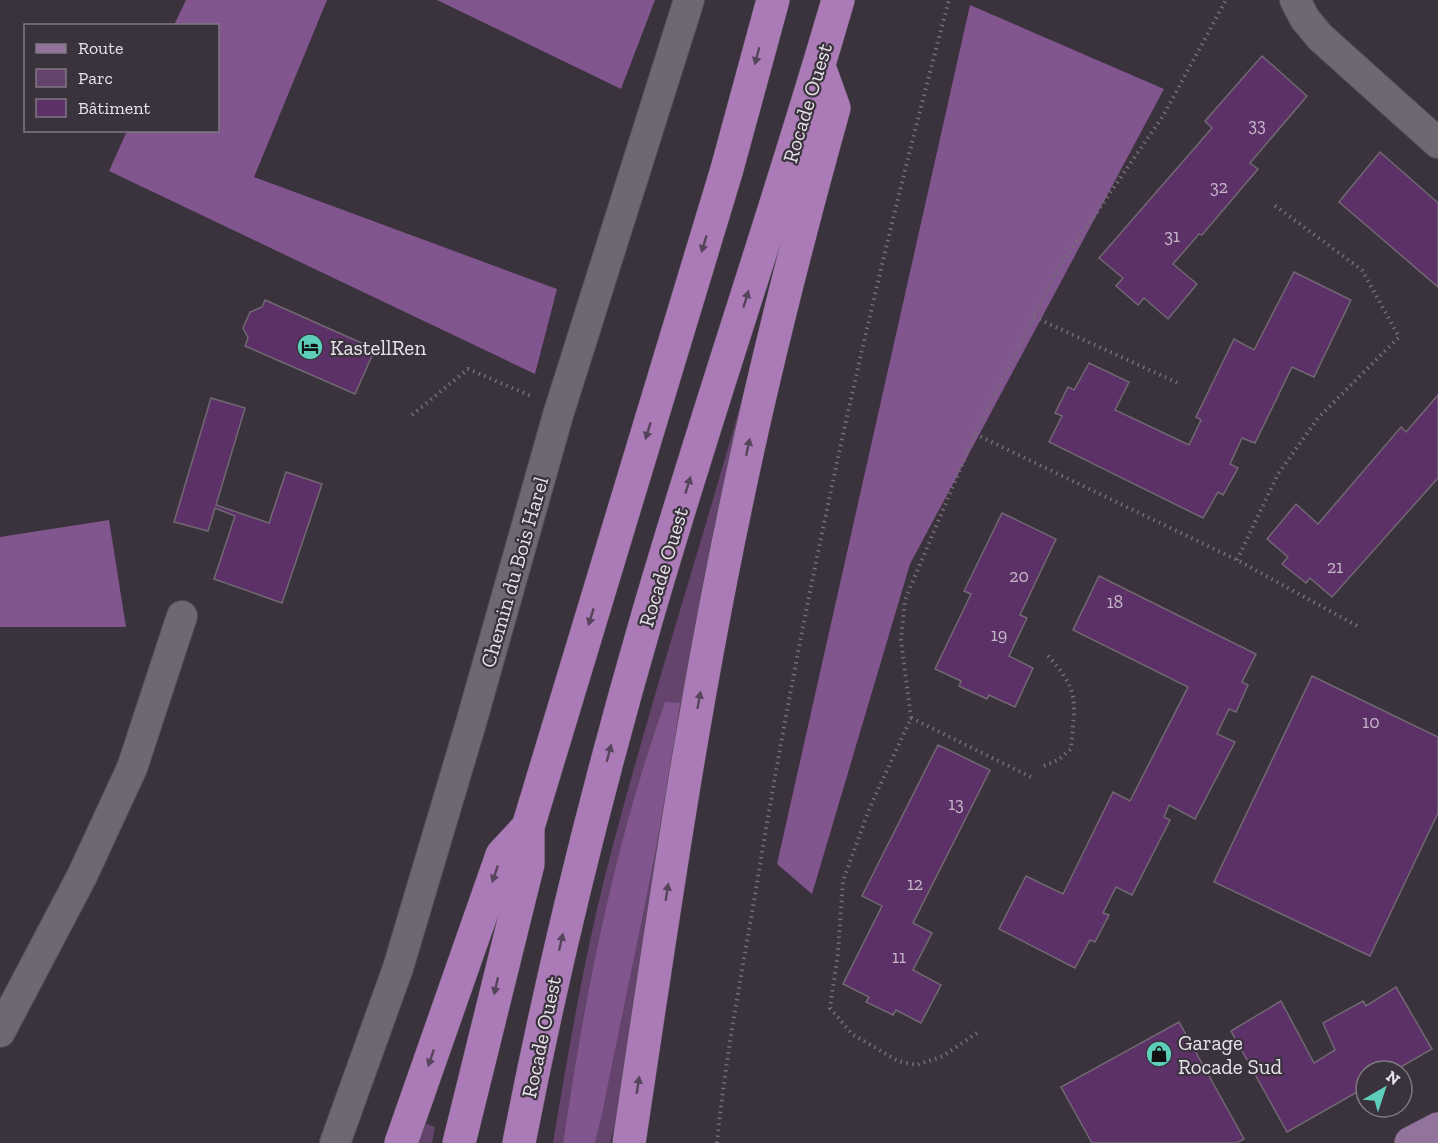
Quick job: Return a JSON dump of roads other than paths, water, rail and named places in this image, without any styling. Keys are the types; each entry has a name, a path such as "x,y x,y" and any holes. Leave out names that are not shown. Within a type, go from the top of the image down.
{"highway":[{"path":"459,1143 528,864 528,826 723,181 773,0"},
{"name":"Rocade Ouest","path":"519,1143 572,892 618,720 838,0"},
{"path":"629,1143 681,802 734,513 757,406 834,108 819,66"},
{"path":"401,1143 502,855 528,826"}],"main road":[{"path":"1411,1143 1438,1129"}],"street":[{"name":"Chemin du Bois Harel","path":"335,1143 398,968 436,845 558,416 689,0"},
{"path":"1295,0 1305,19 1320,37 1438,143"},
{"path":"0,1032 82,876 132,768 182,616"}],"place":[{"name":"KastellRen","path":"310,347"},
{"name":"Garage Rocade Sud","path":"1159,1054"}]}
